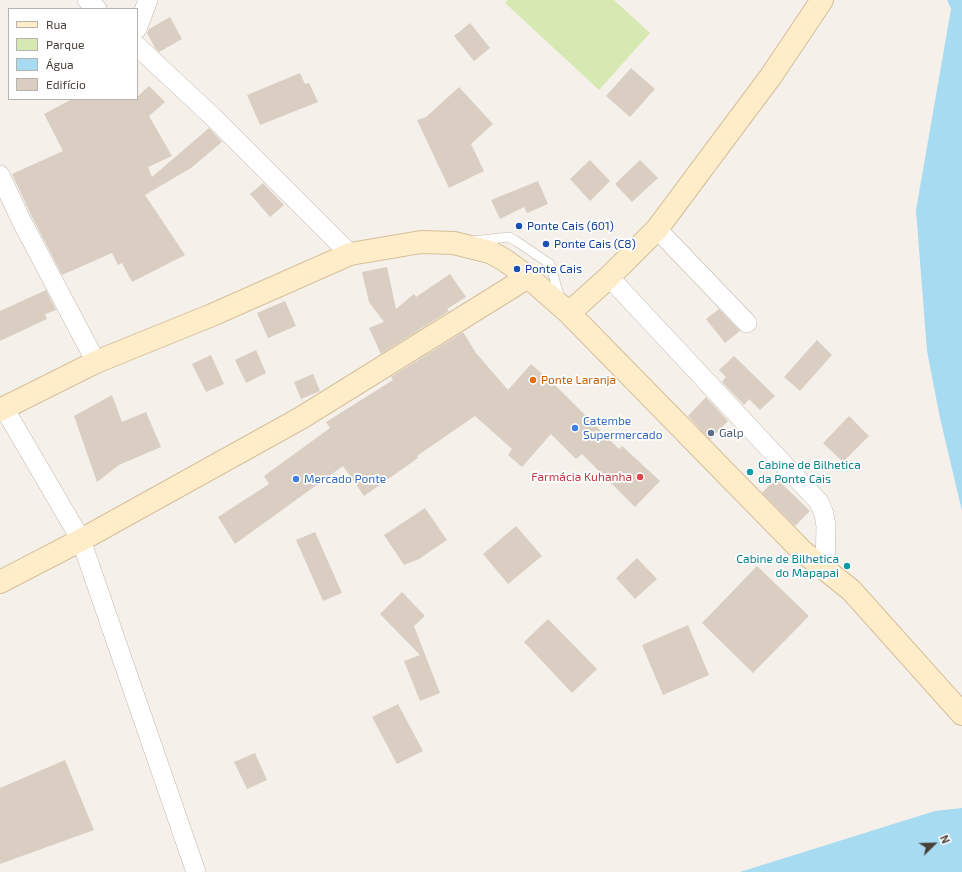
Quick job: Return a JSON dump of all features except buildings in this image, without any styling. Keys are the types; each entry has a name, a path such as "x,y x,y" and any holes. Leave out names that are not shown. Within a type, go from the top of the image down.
{"street":[{"path":"87,0 96,8"},
{"path":"138,27 148,0"},
{"path":"566,310 609,277 657,229 771,76 822,0"},
{"path":"138,47 214,118 350,254"},
{"path":"0,175 21,220 96,362"},
{"path":"657,229 747,323"},
{"path":"196,872 81,540 2,409 96,362 212,315 350,254 421,242 454,243 490,252 503,259 528,277 566,310 802,551 851,590 962,714"},
{"path":"0,582 81,540 301,418 528,277"},
{"path":"609,277 819,502 824,514 826,526 825,570"}],"lane":[{"path":"454,243 509,237 550,264 566,310"}],"green space":[{"path":"508,0 614,0 650,33 599,90 505,3"}],"water":[{"path":"947,0 962,0 962,511 940,418 927,351 916,210 951,9"},
{"path":"962,808 962,872 740,872 935,811"}],"place":[{"name":"Ponte Cais (601)","path":"519,226"},
{"name":"Ponte Cais (C8)","path":"546,244"},
{"name":"Ponte Cais","path":"517,269"},
{"name":"Ponte Laranja","path":"533,380"},
{"name":"Catembe Supermercado","path":"575,428"},
{"name":"Galp","path":"711,433"},
{"name":"Cabine de Bilhetica da Ponte Cais","path":"750,472"},
{"name":"Farmácia Kuhanha","path":"640,477"},
{"name":"Mercado Ponte","path":"296,479"},
{"name":"Cabine de Bilhetica do Mapapai","path":"847,566"}]}
